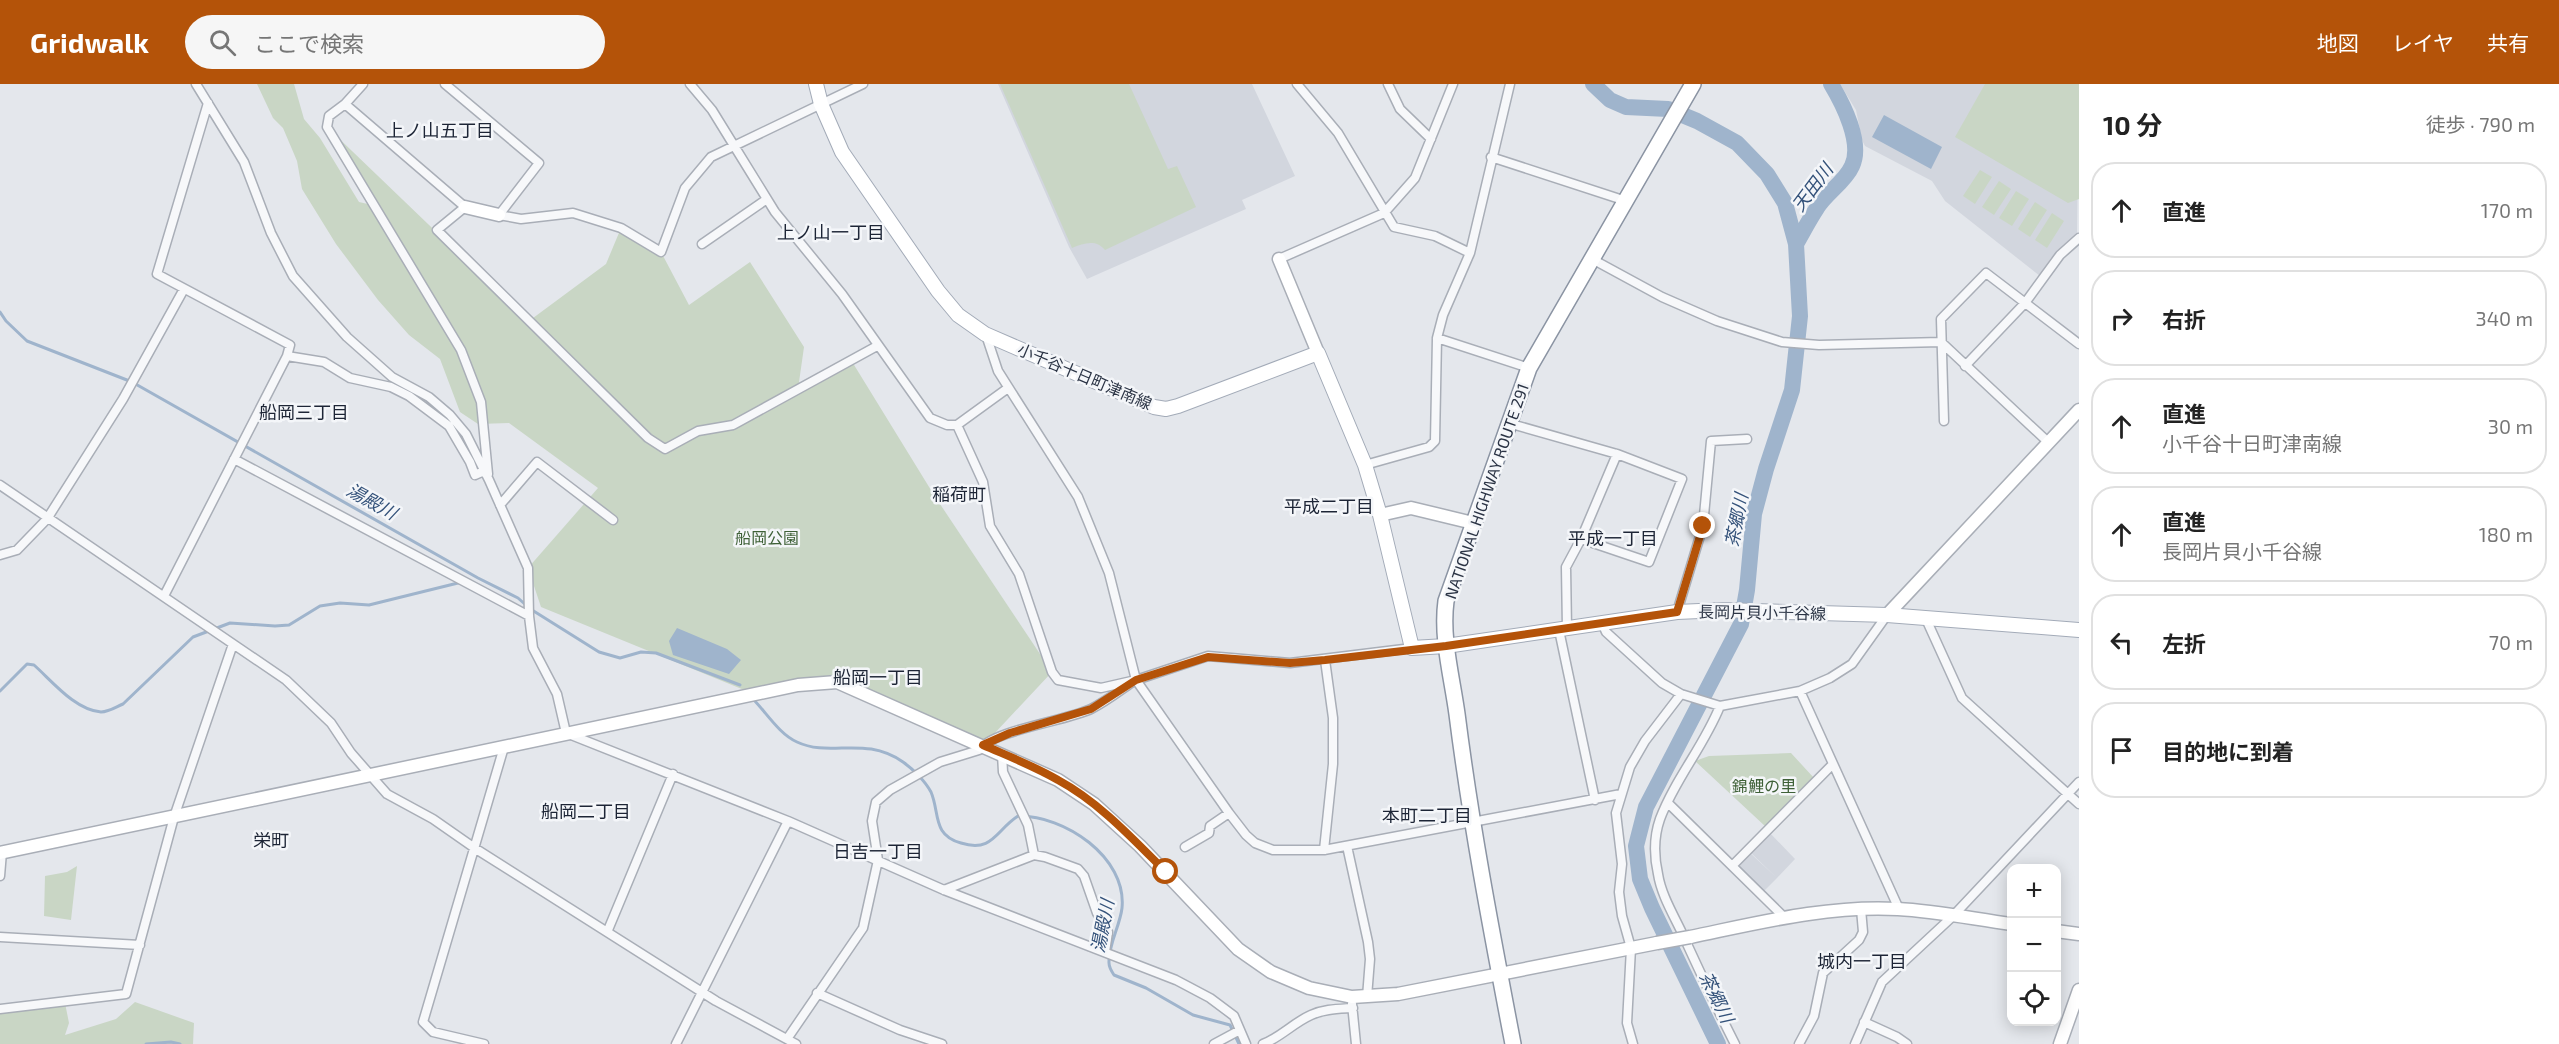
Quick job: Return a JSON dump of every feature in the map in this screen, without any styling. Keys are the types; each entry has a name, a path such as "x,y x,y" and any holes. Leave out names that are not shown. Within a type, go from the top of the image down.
{"highway":[{"name":"NATIONAL HIGHWAY ROUTE 291","path":"1513,1044 1472,822 1446,646 1446,601 1529,368 1689,90"}],"main road":[{"name":"小千谷十日町津南線","path":"816,84 821,104 842,152 938,291 958,315 986,334 1154,406 1166,408 1178,406 1318,353"},
{"path":"1318,353 1365,465 1380,515 1412,648 1446,646"},
{"name":"長岡片貝小千谷線","path":"1446,646 1677,612 1722,610 1887,615 2079,630"}],"street":[{"path":"196,84 244,162 271,233 293,276 347,337 392,377 429,397 450,415 466,434 528,568 529,614 533,648 557,694 566,734"},
{"path":"363,84 345,104 329,116 327,127 461,351 481,402 489,480"},
{"path":"445,84 539,163 499,215"},
{"path":"690,84 712,110 735,144 775,212 842,294 930,418 947,425 957,425 1008,388"},
{"path":"345,104 465,207 522,219 573,213 606,221 662,252 685,188 701,166 711,157 863,84"},
{"path":"1297,84 1338,133 1394,227 1435,236 1470,253"},
{"path":"1388,84 1400,109 1431,139"},
{"path":"1318,353 1279,259 1384,213 1415,178 1453,84"},
{"path":"1365,465 1429,447 1435,441 1437,338 1443,315 1470,253 1510,84"},
{"path":"164,596 287,356 290,345 157,274 208,103"},
{"path":"1491,157 1626,201"},
{"path":"702,244 767,199"},
{"path":"465,207 437,231 648,438 665,449 698,431 733,425 877,346"},
{"path":"1965,366 2025,303 2060,255 2079,238"},
{"path":"1592,260 1662,297 1717,321 1782,342 1819,345 1941,342 2048,442"},
{"path":"1944,421 1941,319 1986,273 2079,344"},
{"path":"0,555 17,550 47,519 123,399 184,289"},
{"path":"986,334 998,371 1078,497 1109,573 1136,680 1229,813 1255,843 1273,850 1324,850 1621,794"},
{"path":"1437,338 1529,368"},
{"path":"287,356 324,362 350,378 391,387 409,396 449,426 470,462 475,476 484,471"},
{"path":"1602,622 1606,632 1648,671 1662,683 1681,694 1718,706 1800,691 1852,664 1887,615 2079,410"},
{"path":"1508,423 1617,454 1682,478 1649,562 1581,539"},
{"path":"957,425 983,482 990,526 1019,574 1052,672 1058,680 1101,688 1136,680 1208,657 1290,663 1412,648"},
{"path":"1677,612 1703,526 1711,441 1747,439"},
{"path":"1595,800 1563,630 1566,567 1581,539 1617,454"},
{"path":"234,459 529,614"},
{"path":"500,505 537,462 614,520"},
{"path":"0,484 47,519 286,680 331,723 370,776 387,794 433,819 476,849 702,991 796,1044"},
{"path":"1380,515 1411,508 1473,523"},
{"path":"1926,619 1962,698 2079,804"},
{"path":"0,1009 126,994 174,817 232,644"},
{"path":"1324,850 1333,764 1333,718 1325,660"},
{"path":"787,1039 863,928 878,860 872,821 876,802 890,790 939,762 979,750 983,745 1010,733 1091,709 1136,680"},
{"path":"0,876 1,853 798,685 837,682 1058,780 1094,804 1140,846 1238,949 1271,972 1308,988 1352,1002"},
{"path":"1800,691 1899,909"},
{"path":"1633,1044 1627,1023 1631,948 1622,916 1620,892 1622,864 1616,813 1630,767 1645,741 1681,694"},
{"path":"1718,706 1710,732 1668,803 1657,828 1656,860 1658,876 1709,993 1735,1044"},
{"path":"566,734 788,821 944,890 1167,976 1210,998 1234,1016 1236,1032 1246,1044"},
{"path":"484,1044 433,1032 423,1023 476,849 504,747"},
{"path":"1002,754 1003,772 1024,820 1034,855"},
{"path":"1732,866 1832,765"},
{"path":"608,930 673,774"},
{"path":"1855,1044 1882,982 1953,916 2079,782"},
{"path":"1668,803 1785,918"},
{"path":"1185,847 1209,833 1210,826 1229,813"},
{"path":"676,1044 788,821"},
{"path":"1347,846 1368,942 1370,959 1367,997"},
{"path":"944,890 1034,855 1066,864 1078,869 1084,876 1097,913 1108,932 1109,953"},
{"path":"1263,1044 1279,1038 1310,1016 1367,997 1398,994 1785,918 1861,909 1899,909 2007,923"},
{"path":"1799,1044 1814,1016 1823,973 1859,940 1863,932 1861,909"},
{"path":"2061,932 2079,934"},
{"path":"0,937 140,945"},
{"path":"2060,1044 2079,990"},
{"path":"817,993 900,1030 942,1044"},
{"path":"1352,1002 1356,1044"},
{"path":"1864,1022 1907,1044"},
{"path":"1214,1044 1236,1032"}],"shaded area":[{"path":"998,84 1252,84 1295,176 1242,200 1246,209 1087,279 1069,247"},
{"path":"1840,84 2079,84 2077,234 2068,246 2051,258 2040,276 1945,201 1932,181 1865,146 1856,110"},
{"path":"1769,832 1795,859 1777,878 1750,852"},
{"path":"1749,852 1777,878 1763,892 1737,865"}],"green space":[{"name":"船岡公園","path":"257,84 294,84 304,119 320,138 359,202 372,205 327,127 529,321 606,264 621,228 661,252 689,305 750,262 804,347 798,389 851,360 934,495 1052,672 979,750 837,682 754,694 541,607 528,568 598,488 509,423 478,424 460,412 440,359 409,335 378,300 336,244 302,189 297,161 283,128 273,118"},
{"path":"1000,84 1129,84 1168,169 1177,166 1196,207 1105,250 1094,243 1072,248"},
{"path":"1985,84 2079,84 2079,199 2068,203 1955,137"},
{"path":"1980,170 1992,177 1975,204 1963,196"},
{"path":"1999,181 2011,189 1994,215 1982,207"},
{"path":"2016,191 2029,199 2012,226 1999,218"},
{"path":"2035,202 2047,210 2030,237 2018,229"},
{"path":"2052,213 2064,221 2047,248 2035,240"},
{"name":"錦鯉の里","path":"1791,753 1814,778 1766,827 1695,761 1709,756"},
{"path":"77,866 71,920 44,916 45,876 67,872"},
{"path":"135,1002 194,1023 193,1044 0,1044 0,1009 65,1003 69,1023 65,1035 116,1019"}],"water":[{"path":"1884,115 1942,147 1931,169 1872,137"},
{"path":"677,628 727,649 741,660 729,674 673,655 669,641"}],"waterway":[{"name":"茶郷川","path":"1593,84 1610,100 1626,107 1668,109 1697,121 1737,143 1767,174 1785,203 1796,244 1800,316 1792,390 1754,514 1747,590 1741,624 1646,807 1636,846 1640,879 1652,908 1718,1044"},
{"name":"天田川","path":"1796,244 1821,203 1849,172 1855,157 1850,124 1831,84"},
{"name":"湯殿川","path":"0,312 27,341 132,382 478,578 518,598 527,606"},
{"path":"0,691 27,664 34,665 82,706 91,710 107,711 123,704 193,637 230,623 289,625 320,606 340,603 369,605 462,582"},
{"name":"湯殿川","path":"532,610 599,652 620,658 641,652 656,653 740,685"},
{"name":"湯殿川","path":"752,698 779,728 797,742 822,748 875,750 889,754 903,762 931,792 938,822 945,835 961,843 972,845 987,843 1018,816 1054,823 1089,842 1114,872 1121,889 1121,915 1109,956 1114,975 1146,988 1193,1015 1230,1025 1239,1044"},
{"path":"146,1044 171,1042 180,1044"}],"district":[{"name":"上ノ山五丁目","path":"440,130"},
{"name":"上ノ山一丁目","path":"831,232"},
{"name":"船岡三丁目","path":"304,412"},
{"name":"稲荷町","path":"959,494"},
{"name":"平成二丁目","path":"1329,506"},
{"name":"平成一丁目","path":"1613,538"},
{"name":"船岡一丁目","path":"878,677"},
{"name":"船岡二丁目","path":"586,811"},
{"name":"本町二丁目","path":"1427,815"},
{"name":"栄町","path":"271,840"},
{"name":"日吉一丁目","path":"878,851"},
{"name":"城内一丁目","path":"1862,961"}],"route":[{"path":"1166,872 1094,804 1078,792 1058,780 983,745 1010,733 1091,709 1136,680 1208,657 1290,663 1325,660 1412,648 1446,646 1677,612 1703,526"}]}
